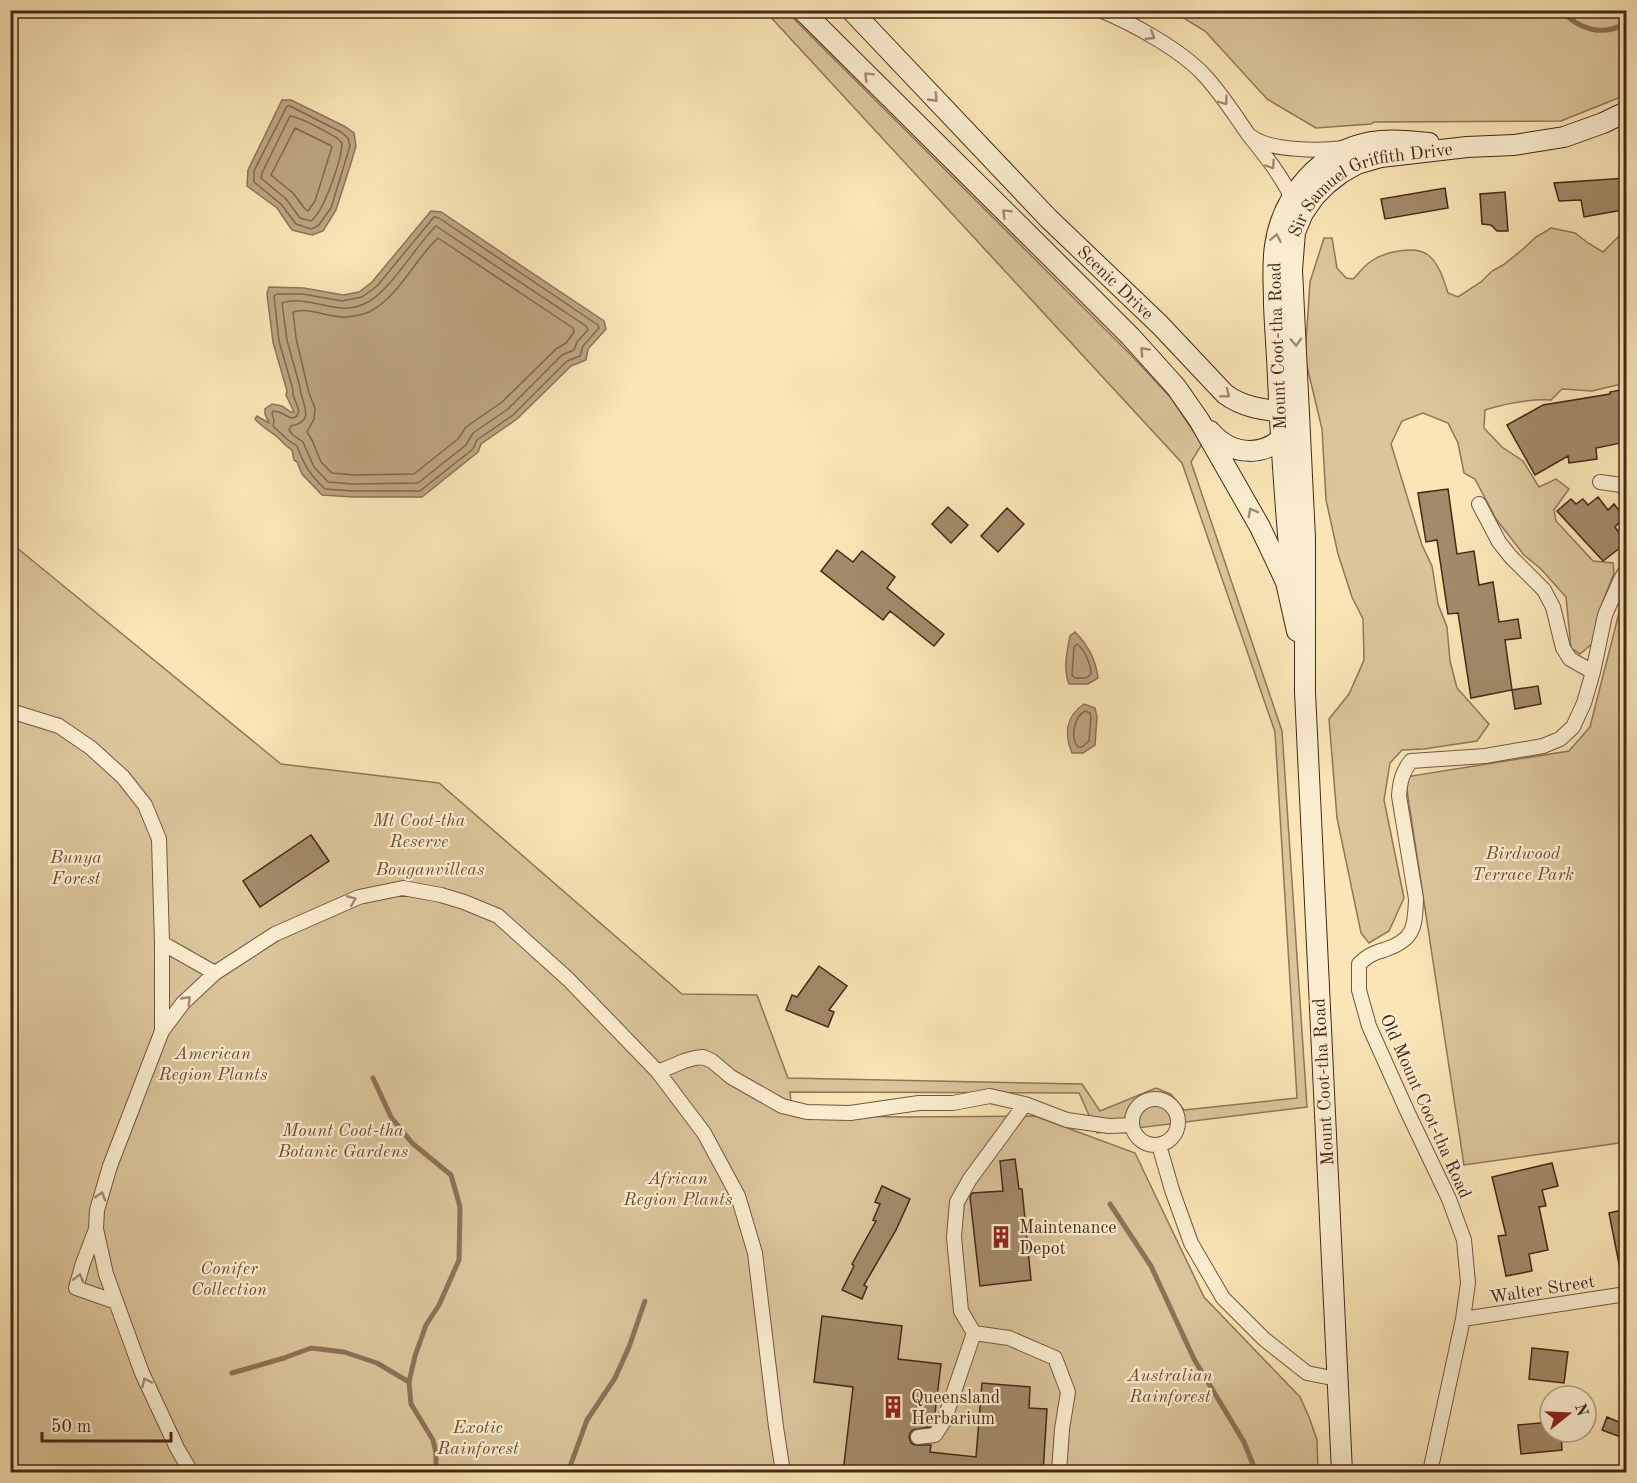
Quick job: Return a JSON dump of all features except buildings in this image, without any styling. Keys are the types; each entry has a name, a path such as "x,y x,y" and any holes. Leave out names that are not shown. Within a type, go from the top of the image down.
{"main road":[{"name":"Scenic Drive","path":"802,10 1131,337 1176,387 1215,437 1228,447 1241,450 1257,450 1281,439"},
{"name":"Scenic Drive","path":"851,10 1048,218 1155,320 1225,394 1244,405 1257,409 1300,414"},
{"name":"Sir Samuel Griffith Drive","path":"1300,414 1292,270 1294,240 1299,220 1307,206 1327,184 1357,164 1381,158 1467,147 1514,145 1564,137 1626,112"},
{"name":"Mount Coot-tha Road","path":"1305,692 1297,632 1279,412 1274,257 1278,228 1292,198 1305,180 1333,157 1352,148 1371,142 1394,140 1467,147"},
{"path":"1292,198 1299,220"},
{"name":"Scenic Drive","path":"1190,405 1250,507 1275,558 1288,591 1297,632"},
{"name":"Mount Coot-tha Road","path":"1300,414 1306,561 1305,692 1342,1473"},
{"path":"1281,439 1300,414"}],"street":[{"path":"1100,10 1146,32 1199,69 1265,156 1292,198"},
{"path":"1248,133 1259,142 1279,147 1352,148"},
{"path":"1600,482 1621,485 1626,489"},
{"path":"1479,504 1499,542 1544,590 1553,607 1563,648 1570,658 1593,672"},
{"name":"Old Mount Coot-tha Road","path":"1430,1473 1463,1319 1468,1283 1464,1240 1449,1199 1369,1026 1359,990 1359,964 1372,953 1405,941 1412,930 1416,899 1399,796 1404,769 1412,761 1485,756 1543,746 1560,739 1573,727 1584,703 1605,615 1626,570"},
{"path":"10,714 17,713 59,726 91,748 123,777 145,805 159,839 162,1031"},
{"path":"191,1473 142,1373 106,1274 96,1229 97,1210 110,1166 162,1031 183,1003 214,973 275,934 359,897 403,888 441,895 498,916 568,979 658,1072 704,1133 738,1196 755,1253 783,1473"},
{"path":"162,943 214,973"},
{"path":"658,1072 684,1061 703,1057 712,1061 731,1077 782,1106 807,1112 850,1113 919,1103 953,1103 990,1096 1025,1104 1067,1120 1109,1126 1132,1125"},
{"path":"1153,1099 1167,1103 1173,1108 1178,1123 1172,1137 1159,1145 1144,1143 1138,1138 1132,1125 1132,1118 1139,1105 1153,1099"},
{"path":"918,1437 935,1435 944,1421 974,1333 961,1311 954,1237 957,1202 970,1179 1025,1104"},
{"path":"1159,1145 1191,1243 1223,1298 1264,1339 1307,1373 1337,1379"},
{"path":"96,1229 76,1287 116,1302"},
{"name":"Walter Street","path":"1463,1319 1626,1294"},
{"path":"974,1333 1009,1338 1055,1358 1068,1392 1062,1429 1059,1473"}],"green space":[{"name":"Mount Coot-tha Botanic Gardens","path":"765,11 786,11 1131,355 1171,398 1202,444 1191,462 1282,731 1307,1107 1097,1133 1079,1093 790,1092 792,1115 1035,1116 1135,1153 1204,1297 1300,1397 1317,1440 1318,1472 11,1472 11,543 281,764 439,783 682,994 757,995 788,1078 1082,1084 1100,1111 1156,1088 1171,1094 1184,1110 1297,1098 1275,732 1182,463"},
{"path":"1172,11 1626,11 1626,95 1561,121 1374,122 1316,128 1267,99 1205,31"},
{"path":"1551,228 1575,233 1603,252 1626,229 1626,383 1592,391 1562,389 1551,400 1517,402 1485,410 1484,428 1502,447 1523,461 1539,487 1556,479 1569,489 1554,510 1556,521 1593,561 1613,563 1614,573 1602,604 1594,642 1580,654 1571,648 1566,597 1541,569 1524,555 1496,519 1475,479 1464,473 1458,443 1448,423 1423,413 1402,421 1391,444 1422,545 1432,566 1438,604 1447,627 1450,661 1457,688 1489,724 1477,741 1402,750 1390,763 1384,800 1404,898 1389,931 1369,943 1361,933 1337,818 1329,719 1349,694 1364,660 1363,619 1352,597 1338,554 1326,500 1322,429 1305,358 1310,282 1324,238 1332,238 1337,268 1346,278 1353,279 1368,264 1383,255 1415,250 1432,258 1441,272 1448,293 1458,297"},
{"name":"Birdwood Terrace Park","path":"1626,596 1626,1142 1464,1165 1405,777 1569,751 1590,727 1622,601"}],"water":[{"path":"282,100 291,100 354,133 356,146 336,210 323,231 312,235 292,230 277,208 247,186 248,170"},
{"path":"431,211 441,212 604,321 606,329 588,349 586,360 571,366 517,419 481,444 478,452 422,497 322,495 302,474 294,460 292,450 255,419 257,416 269,423 265,409 272,404 294,412 286,395 287,391 273,342 267,294 269,287 304,288 343,295 359,292 372,282"},
{"path":"1075,632 1084,642 1095,665 1098,678 1088,684 1069,684 1067,678 1066,666 1070,636"},
{"path":"1084,704 1095,708 1097,717 1095,745 1083,753 1072,753 1069,746 1068,726 1073,714"}],"waterway":[{"path":"1561,10 1583,27 1592,29 1609,30 1626,23"},
{"path":"373,1078 391,1117 412,1143 451,1175 460,1207 459,1260 439,1305 426,1325 409,1382 411,1404 433,1440 436,1472"},
{"path":"1110,1204 1151,1266 1194,1359 1244,1442 1256,1472"},
{"path":"568,1472 587,1420 615,1378 629,1347 645,1301"},
{"path":"232,1373 311,1348 344,1352 377,1363 409,1382"}],"place":[{"name":"Maintenance Depot","path":"1001,1237"},
{"name":"Queensland Herbarium","path":"893,1407"}],"park label":[{"name":"Mt Coot-tha Reserve","path":"419,830"},
{"name":"Bunya Forest","path":"76,867"},
{"name":"Bouganvilleas","path":"430,869"},
{"name":"American Region Plants","path":"213,1063"},
{"name":"African Region Plants","path":"678,1188"},
{"name":"Conifer Collection","path":"229,1278"},
{"name":"Australian Rainforest","path":"1170,1385"},
{"name":"Exotic Rainforest","path":"478,1437"}]}
